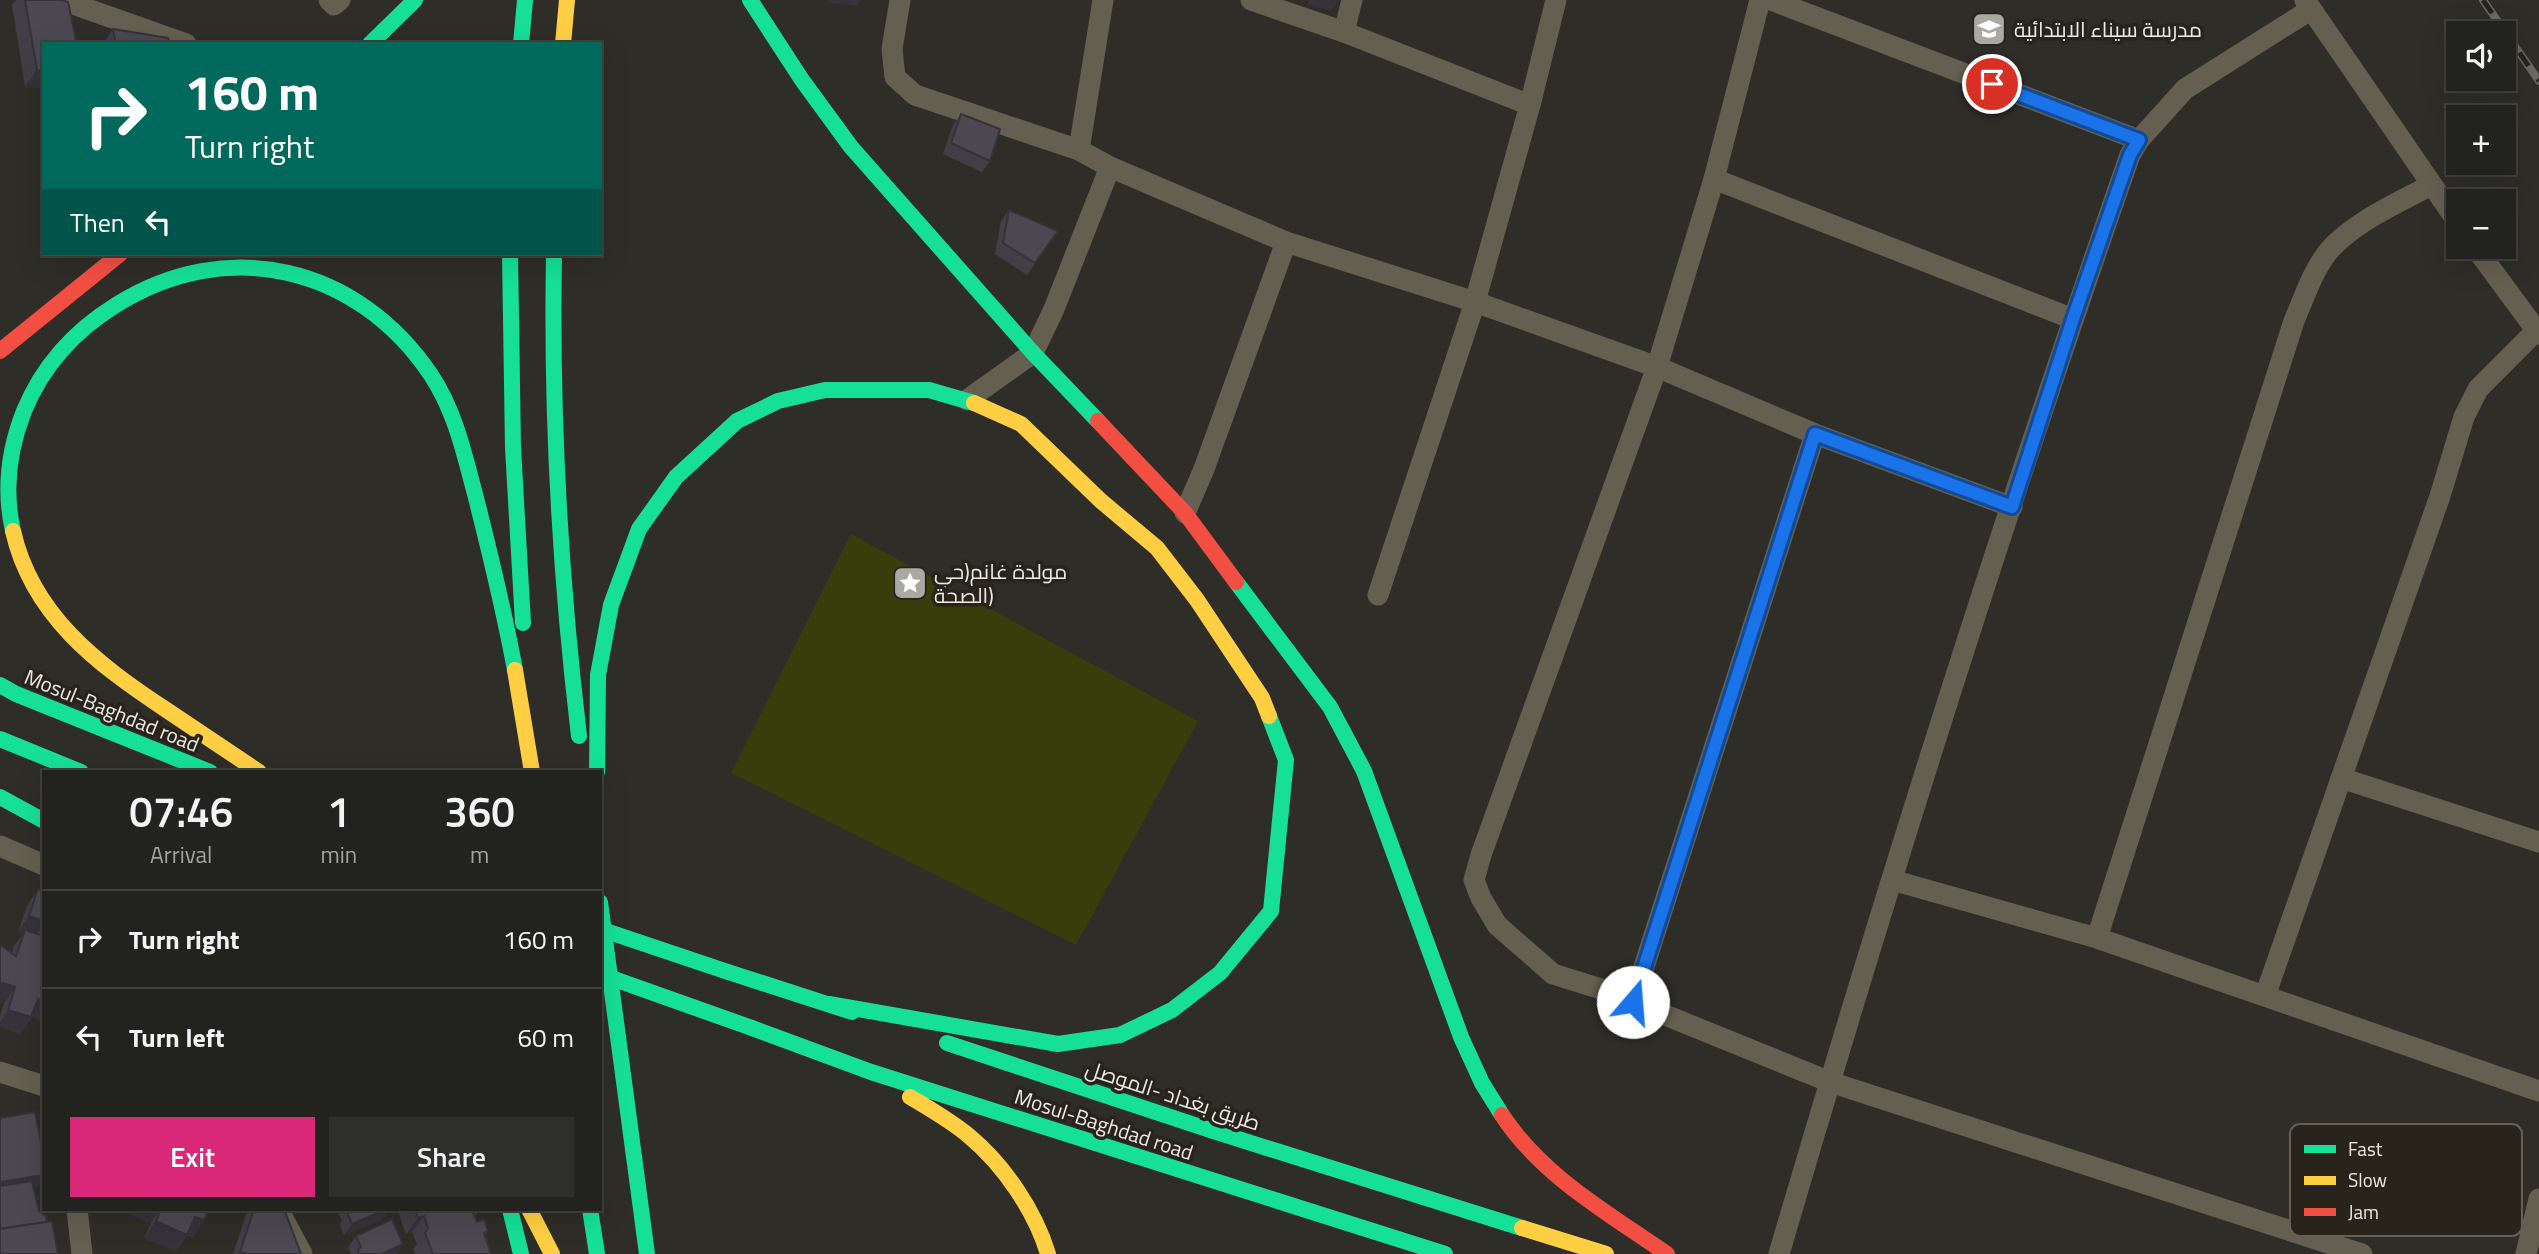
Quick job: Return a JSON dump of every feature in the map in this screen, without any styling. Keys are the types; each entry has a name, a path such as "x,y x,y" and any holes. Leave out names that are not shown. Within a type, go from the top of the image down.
{"main road":[{"path":"372,42 415,0"},
{"path":"521,42 525,0"},
{"path":"563,42 567,0"},
{"path":"750,0 802,80 851,147 1033,353 1185,513 1336,718 1364,771 1461,1037 1482,1083 1512,1130 1554,1175 1667,1254"},
{"path":"0,351 118,256"},
{"path":"510,256 513,448 532,770"},
{"path":"554,256 556,446 561,557 568,653 583,770"},
{"path":"256,770 100,664 70,639 31,582 11,526 7,494 15,435 27,403 57,352 81,328 138,291 172,277 233,267 265,268 299,274 328,284 358,300 385,321 431,375 450,412 485,529 532,770"},
{"path":"597,770 598,675 611,605 639,529 676,477 737,421 778,401 825,390 929,390 967,400 1021,424 1101,501 1157,548 1197,600 1262,698 1286,760 1271,911 1220,973 1172,1010 1120,1035 1058,1044 829,1004"},
{"name":"Mosul-Baghdad road","path":"0,685 16,694 205,770"},
{"path":"0,739 76,770"},
{"path":"0,797 42,820"},
{"path":"602,917 647,1254"},
{"name":"طريق بغداد -الموصل","path":"602,930 1213,1131 1606,1254"},
{"name":"Mosul-Baghdad road","path":"602,975 871,1072 1445,1254"},
{"path":"871,1072 978,1144 1001,1171 1029,1213 1048,1254"},
{"path":"633,1146 661,1254"},
{"path":"510,1211 521,1254"},
{"path":"530,1211 552,1254"},
{"path":"590,1211 597,1254"}],"street":[{"path":"62,0 180,42"},
{"path":"329,0 334,5 340,0"},
{"path":"900,0 892,49 895,77 915,95 1079,150 1110,167 1286,242 1475,302 1657,367 1815,434 2012,507"},
{"path":"1079,150 1103,0"},
{"path":"1251,0 1344,32 1530,105"},
{"path":"1344,32 1352,0"},
{"path":"1378,595 1475,302 1556,0"},
{"path":"1760,0 1714,179 1657,367 1474,880 1496,925 1553,974 1601,989 1830,1082 2290,1231"},
{"path":"1771,0 2139,140"},
{"path":"1779,1254 1892,880 2012,507 2073,319 2130,155 2139,140 2185,89 2308,5 2446,206"},
{"path":"967,400 1033,353 1054,309 1110,167"},
{"path":"1714,179 2073,319"},
{"path":"2096,938 2294,321 2312,278 2328,252 2360,225 2431,185"},
{"path":"1185,513 1204,469 1286,242"},
{"path":"2265,996 2440,496 2464,417 2478,389 2538,332 2484,259"},
{"path":"1633,1002 1815,434"},
{"path":"2341,778 2539,842"},
{"path":"0,846 42,864"},
{"path":"1892,880 2096,938 2539,1091"},
{"path":"0,1072 42,1085"},
{"path":"2526,1254 2538,1205"},
{"path":"77,1211 82,1254"},
{"path":"279,1211 302,1254"},
{"path":"2306,1236 2362,1254"}],"green space":[{"path":"851,534 1198,721 1076,945 731,773"}],"building":[{"path":"25,0 68,2 77,42 42,42 42,71 37,70"},
{"path":"113,29 168,38 170,42 116,42"},
{"path":"961,114 1000,129 990,161 951,143"},
{"path":"1009,210 1058,231 1035,263 1003,243"},
{"path":"38,889 42,890 42,920 29,916"},
{"path":"25,930 41,935 42,933 42,1000 38,999 31,1017 8,1010 15,987 0,982 0,945 16,956"},
{"path":"35,1112 42,1149 42,1175 0,1182 0,1118"},
{"path":"32,1181 39,1211 46,1216 47,1222 0,1229 0,1186"},
{"path":"160,1211 208,1211 204,1220 195,1217 187,1235 156,1221"},
{"path":"253,1211 285,1211 301,1254 248,1254 240,1252"},
{"path":"349,1211 383,1211 352,1224"},
{"path":"416,1211 476,1211 473,1213 477,1222 484,1219 488,1231 484,1233 491,1254 433,1254 425,1233 428,1228 424,1216 418,1218"},
{"path":"392,1219 403,1244 382,1254 359,1254 361,1247 356,1236"},
{"path":"52,1221 58,1254 0,1254 0,1229"}],"railway":[{"path":"2483,0 2539,81"}],"traffic: fast":[{"path":"372,42 415,0"},
{"path":"521,42 525,0"},
{"path":"750,0 802,80 851,147 1033,353 1098,421"},
{"path":"510,256 513,448 523,623"},
{"path":"554,256 558,496 579,736"},
{"path":"13,531 9,485 19,425 40,379 73,338 116,305 158,283 202,271 245,268 288,273 329,286 367,308 401,338 431,375 453,418 467,463 515,670"},
{"path":"597,770 598,675 611,605 639,529 676,477 737,421 778,401 825,390 929,390 974,403"},
{"path":"1236,582 1330,707 1364,771 1461,1037 1482,1083 1502,1115"},
{"path":"0,685 16,694 205,770"},
{"path":"829,1004 1058,1044 1120,1035 1172,1010 1220,973 1271,911 1286,760 1269,716"},
{"path":"0,739 76,770"},
{"path":"0,797 42,820"},
{"path":"602,917 647,1254"},
{"path":"602,930 728,972"},
{"path":"728,972 852,1012"},
{"path":"602,975 752,1028"},
{"path":"752,1028 871,1072 1445,1254"},
{"path":"947,1043 1213,1131 1522,1228"},
{"path":"510,1211 521,1254"},
{"path":"590,1211 597,1254"}],"traffic: slow":[{"path":"563,42 567,0"},
{"path":"974,403 1021,424 1101,501 1157,548 1197,600 1262,698 1269,716"},
{"path":"13,531 22,561 35,588 71,635 115,674 256,770"},
{"path":"515,670 532,770"},
{"path":"910,1097 962,1131 994,1161 1027,1205 1048,1254"},
{"path":"530,1211 552,1254"},
{"path":"1522,1228 1606,1254"}],"traffic: jam":[{"path":"0,351 118,256"},
{"path":"1098,421 1185,513 1236,582"},
{"path":"1502,1115 1518,1137 1556,1175 1667,1254"}],"place":[{"name":"مدرسة سيناء الابتدائية","path":"1989,29"},
{"name":"مولدة غانم(حي الصحة)","path":"910,583"}],"route":[{"path":"1633,1002 1815,434 2012,507 2073,319 2130,155 2139,140 1992,84"}]}
